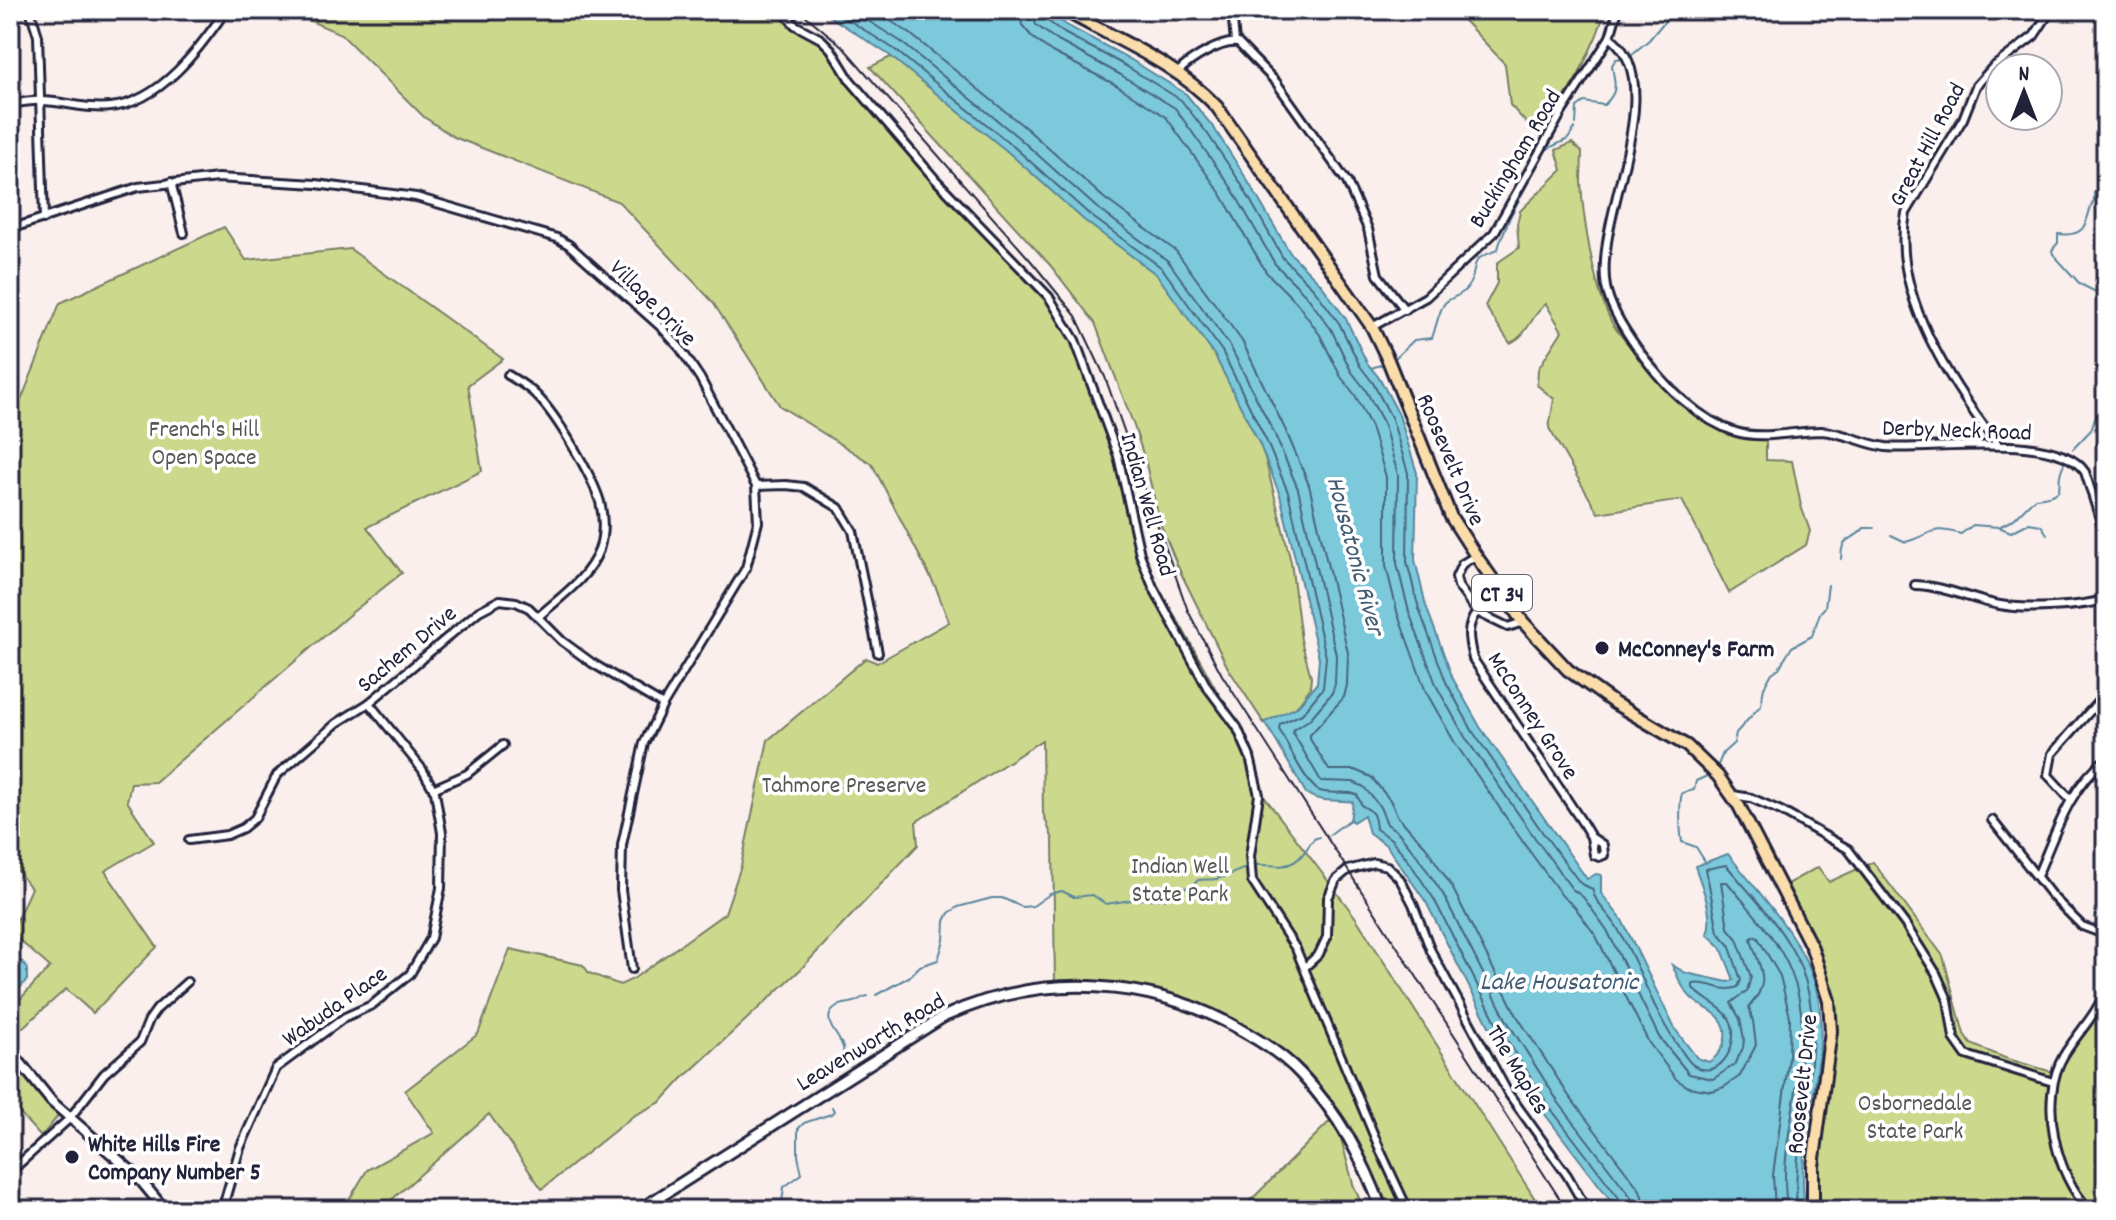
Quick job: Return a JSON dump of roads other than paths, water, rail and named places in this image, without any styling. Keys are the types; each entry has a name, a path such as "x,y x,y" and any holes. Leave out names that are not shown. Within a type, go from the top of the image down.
{"main road":[{"name":"Roosevelt Drive","path":"1064,10 1178,72 1226,118 1372,327 1392,368 1451,517 1523,622 1568,670 1606,698 1695,753 1733,795 1812,948 1829,1001 1831,1031 1813,1166 1813,1210"},
{"name":"Leavenworth Road","path":"639,1210 943,1017 992,998 1068,985 1134,990 1188,1004 1233,1024 1284,1058 1327,1105 1349,1137 1382,1210"}],"street":[{"path":"30,10 38,36 44,219"},
{"path":"10,104 40,100 110,108 141,97 165,84 205,41 226,10"},
{"name":"Indian Well Road","path":"782,10 795,25 821,39 831,49 850,80 960,206 1049,297 1068,327 1118,456 1146,572 1197,669 1237,727 1250,757 1259,795 1250,869 1255,887 1284,928 1305,967 1408,1210"},
{"path":"1235,10 1235,42 1276,82 1347,182 1368,229 1378,275 1405,310"},
{"name":"Buckingham Road","path":"1372,327 1405,310 1435,289 1494,233 1562,112 1610,37 1618,10"},
{"name":"Great Hill Road","path":"1998,445 1975,416 1920,322 1903,246 1903,227 1906,213 1963,119 1976,86 1987,72 2034,36 2051,10"},
{"name":"Derby Neck Road","path":"1610,37 1621,45 1630,59 1635,95 1628,148 1607,243 1604,266 1607,290 1620,323 1675,393 1716,423 1745,434 1831,432 1891,447 1998,445 2055,452 2078,462 2087,478 2106,538"},
{"path":"1178,72 1218,48 1235,42"},
{"name":"Village Drive","path":"10,229 100,198 171,182 218,178 316,184 416,197 557,238 619,289 680,348 700,378 756,486 758,522 746,568 663,705 644,743 622,845 621,890 632,969"},
{"path":"171,182 184,233"},
{"path":"508,375 525,385 546,407 586,472 599,500 603,519 603,534 591,566 578,582 538,617"},
{"path":"756,486 804,487 839,508 853,531 878,653"},
{"path":"1476,556 1462,564 1456,577 1458,586 1477,612"},
{"path":"1915,585 1933,586 2004,606 2089,604 2106,599"},
{"name":"Sachem Drive","path":"189,840 227,835 243,828 255,818 277,775 337,723 369,703 479,611 500,600 529,608 562,641 592,663 663,705"},
{"name":"McConney Grove","path":"1523,622 1508,627 1477,612 1470,621 1468,637 1473,659 1591,837"},
{"path":"2070,799 2048,775 2052,754 2106,693"},
{"name":"Wabuda Place","path":"222,1210 240,1148 276,1068 345,1017 372,1005 410,974 431,938 441,888 442,833 433,789 422,769 369,703"},
{"path":"433,789 467,774 503,745"},
{"path":"2037,876 2070,799 2097,765 2106,759"},
{"path":"1733,795 1751,798 1781,811 1848,849 1905,924 1936,973 1948,1000 1954,1038 1966,1055 2053,1082"},
{"path":"1992,820 2052,896 2082,926 2106,935"},
{"name":"The Maples","path":"1305,967 1319,954 1327,937 1328,898 1336,880 1348,870 1374,863 1387,866 1400,879 1431,951 1508,1093 1567,1175 1587,1210"},
{"path":"10,1172 69,1119 104,1074 140,1042 157,1009 187,982"},
{"path":"2090,1210 2077,1196 2055,1141 2053,1082 2064,1055 2101,1004 2106,988"},
{"path":"10,1050 52,1102 132,1170 165,1210"}],"water":[{"name":"Lake Housatonic","path":"820,10 1045,10 1186,94 1214,128 1290,253 1320,283 1346,319 1367,363 1380,379 1399,415 1417,473 1415,560 1426,606 1453,679 1480,727 1587,879 1601,875 1601,893 1622,920 1675,1029 1697,1058 1709,1062 1720,1052 1725,1039 1724,1025 1714,1013 1691,998 1672,965 1686,973 1728,982 1734,980 1721,947 1707,934 1708,909 1695,866 1728,854 1799,948 1816,989 1820,1016 1820,1043 1805,1153 1805,1210 1618,1210 1544,1113 1491,1030 1426,902 1386,845 1369,833 1364,815 1353,822 1350,820 1353,802 1323,800 1306,793 1265,722 1297,707 1317,683 1319,658 1280,495 1259,443 1215,356 1157,275 1085,221 1008,152 889,55"},
{"path":"22,961 27,968 27,980 10,999 10,966"}],"waterway":[{"path":"1631,55 1649,40 1674,10"},
{"path":"1576,124 1577,107 1584,102 1604,105 1609,100 1615,86 1612,65 1616,59 1625,58"},
{"path":"1393,360 1414,340 1432,338 1443,306 1469,285 1479,259 1498,249 1510,217 1545,150 1568,139 1575,128"},
{"path":"2099,183 2106,160"},
{"path":"2097,188 2085,225 2076,233 2058,234 2058,243 2052,250 2080,284 2106,297"},
{"path":"1371,368 1384,364"},
{"path":"2073,449 2091,430 2095,418 2106,415"},
{"path":"1891,535 1906,542 1937,530 1961,534 1973,525 1999,527 2014,519 2035,498 2058,491 2065,462"},
{"path":"2001,528 2011,532 2029,523 2041,525 2047,534"},
{"path":"1841,559 1845,542 1864,528 1874,528"},
{"path":"1718,765 1723,753 1734,743 1736,733 1761,705 1764,687 1772,673 1779,668 1792,647 1812,636 1825,607 1828,585"},
{"path":"1706,863 1696,847 1682,842 1680,810 1682,793 1694,790 1696,781 1707,776"},
{"path":"1329,835 1351,819"},
{"path":"876,995 909,977 920,966 938,960 945,921 949,913 958,907 992,898 1002,898 1022,907 1033,906 1050,894 1062,891 1074,897 1092,895 1106,904 1165,899 1198,880 1221,878 1257,865 1280,866 1294,862 1319,837"},
{"path":"825,1074 827,1068 843,1054 842,1045 830,1022 831,1013 841,1005 868,996"},
{"path":"781,1210 784,1187 802,1174 798,1129 804,1123 831,1114 834,1111 832,1107"}],"railway":[{"path":"799,10 842,46 1076,316 1105,377 1188,611 1222,675 1567,1210"}],"place":[{"name":"McConney's Farm","path":"1602,648"},
{"name":"White Hills Fire Company Number 5","path":"72,1157"}],"park label":[{"name":"French's Hill Open Space","path":"204,442"},
{"name":"Tahmore Preserve","path":"844,784"},
{"name":"Indian Well State Park","path":"1180,879"},
{"name":"Osbornedale State Park","path":"1915,1116"}],"water label":[{"name":"Housatonic River","path":"1357,555"}]}
